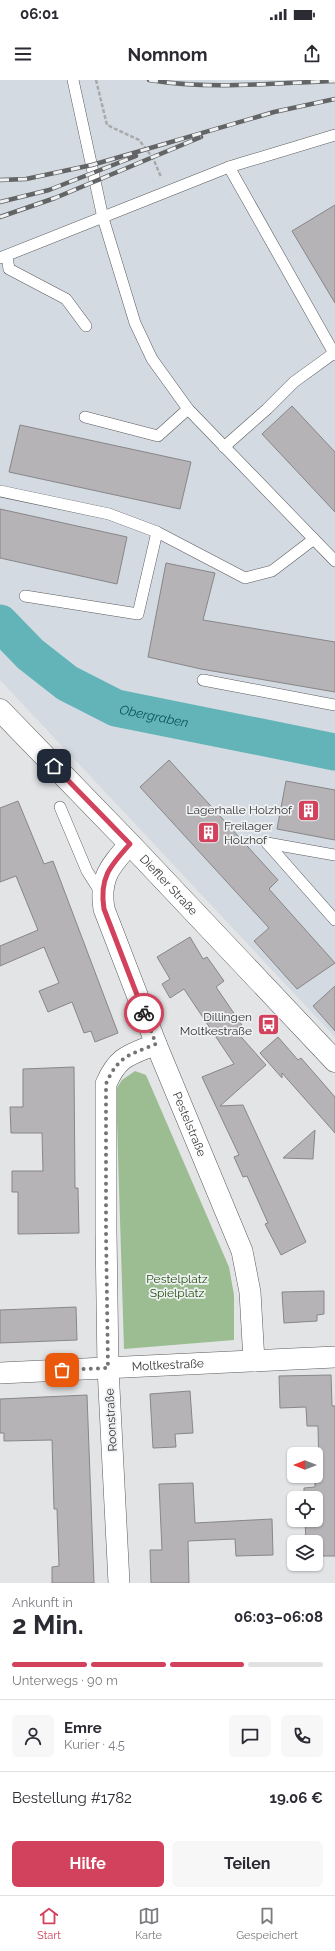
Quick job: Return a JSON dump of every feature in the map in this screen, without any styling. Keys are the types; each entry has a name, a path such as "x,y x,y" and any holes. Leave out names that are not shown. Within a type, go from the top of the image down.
{"main road":[{"name":"Dieffler Straße","path":"0,710 130,844 335,1061"}],"street":[{"name":"Pestelstraße","path":"130,844 112,863 104,879 102,894 104,909 156,1044 242,1251 250,1292 254,1360"},
{"name":"Roonstraße","path":"119,1583 108,1368 106,1084 111,1071 123,1058 156,1044"},
{"name":"Moltkestraße","path":"0,1373 335,1357"}],"lane":[{"path":"73,80 104,218 135,323 152,359 188,409 335,561"},
{"path":"86,326 66,299 9,269 3,258 104,218 165,191 229,167 335,135"},
{"path":"224,447 267,409 294,382 335,354 229,167"},
{"path":"85,417 158,436 188,409"},
{"path":"0,491 109,514 156,532 245,578 272,571 314,539"},
{"path":"25,596 138,614 156,532"},
{"path":"203,680 335,705"},
{"name":"Pestelstraße","path":"60,807 87,871 102,894"},
{"path":"335,855 267,843 335,920"}],"path":[{"path":"96,80 107,125 139,140 153,158 160,172 165,191"}],"shaded area":[{"path":"0,80 335,80 335,1037 0,680"}],"green space":[{"name":"Pestelplatz Spielplatz","path":"135,1071 146,1075 229,1267 234,1295 234,1340 124,1349 116,1089 122,1080"}],"building":[{"path":"335,205 335,303 292,231"},
{"path":"292,406 335,452 335,512 262,434"},
{"path":"20,425 191,462 180,509 9,472"},
{"path":"0,509 127,537 117,584 0,558"},
{"path":"166,563 215,573 203,620 335,642 335,692 201,669 148,657"},
{"name":"Freilager Holzhof","path":"169,760 278,880 269,889 335,963 297,989 254,941 269,928 140,787"},
{"name":"Lagerhalle Holzhof","path":"286,781 335,790 335,840 277,829"},
{"path":"18,801 44,864 53,861 118,1033 95,1042 91,1031 84,1033 72,1002 48,1012 39,991 59,983 44,947 0,966 0,946 38,930 16,876 0,882 0,808"},
{"path":"190,937 203,959 207,957 224,981 216,987 242,1025 235,1030 266,1065 220,1106 243,1105 306,1242 281,1255 265,1224 268,1223 247,1176 243,1177 234,1157 239,1155 202,1077 234,1064 184,989 170,998 162,984 170,979 157,957"},
{"path":"335,986 335,1031 313,1006"},
{"path":"278,1037 298,1060 301,1058 335,1097 335,1133 282,1073 282,1078 260,1053"},
{"path":"74,1067 75,1188 78,1188 79,1233 18,1234 18,1192 12,1192 12,1171 43,1171 42,1133 11,1133 10,1107 23,1107 23,1069"},
{"path":"315,1130 313,1159 283,1158"},
{"path":"324,1291 324,1314 317,1315 317,1321 284,1323 282,1292"},
{"path":"76,1307 77,1340 0,1343 0,1310"},
{"path":"331,1375 332,1406 335,1406 335,1556 323,1556 323,1535 306,1535 305,1527 323,1527 323,1491 304,1491 304,1488 315,1487 315,1483 323,1483 323,1447 318,1447 318,1426 307,1426 306,1407 280,1408 279,1376"},
{"path":"190,1391 193,1433 175,1434 176,1447 153,1448 150,1394"},
{"path":"87,1395 94,1583 52,1583 52,1567 59,1566 57,1509 54,1509 52,1440 4,1441 4,1433 0,1433 0,1399"},
{"path":"193,1483 195,1523 272,1519 273,1555 236,1556 235,1539 188,1541 189,1583 151,1583 150,1550 162,1550 159,1484"}],"waterway":[{"name":"Obergraben","path":"0,623 30,654 67,683 116,708 335,752"}],"railway":[{"path":"149,80 195,85 335,81"},
{"path":"0,180 26,179 92,165 274,112 335,99"},
{"path":"0,217 55,198 201,137"},
{"path":"0,202 49,190 136,156"}],"way so far":[{"path":"62,1370 108,1368 106,1084 111,1071 123,1058 156,1044 144,1013"}],"place":[{"name":"Lagerhalle Holzhof","path":"308,810"},
{"name":"Freilager Holzhof","path":"209,833"},
{"name":"Dillingen Moltkestraße","path":"268,1024"}],"route":[{"path":"54,766 130,844 112,863 104,879 102,894 104,909 144,1013"}]}
